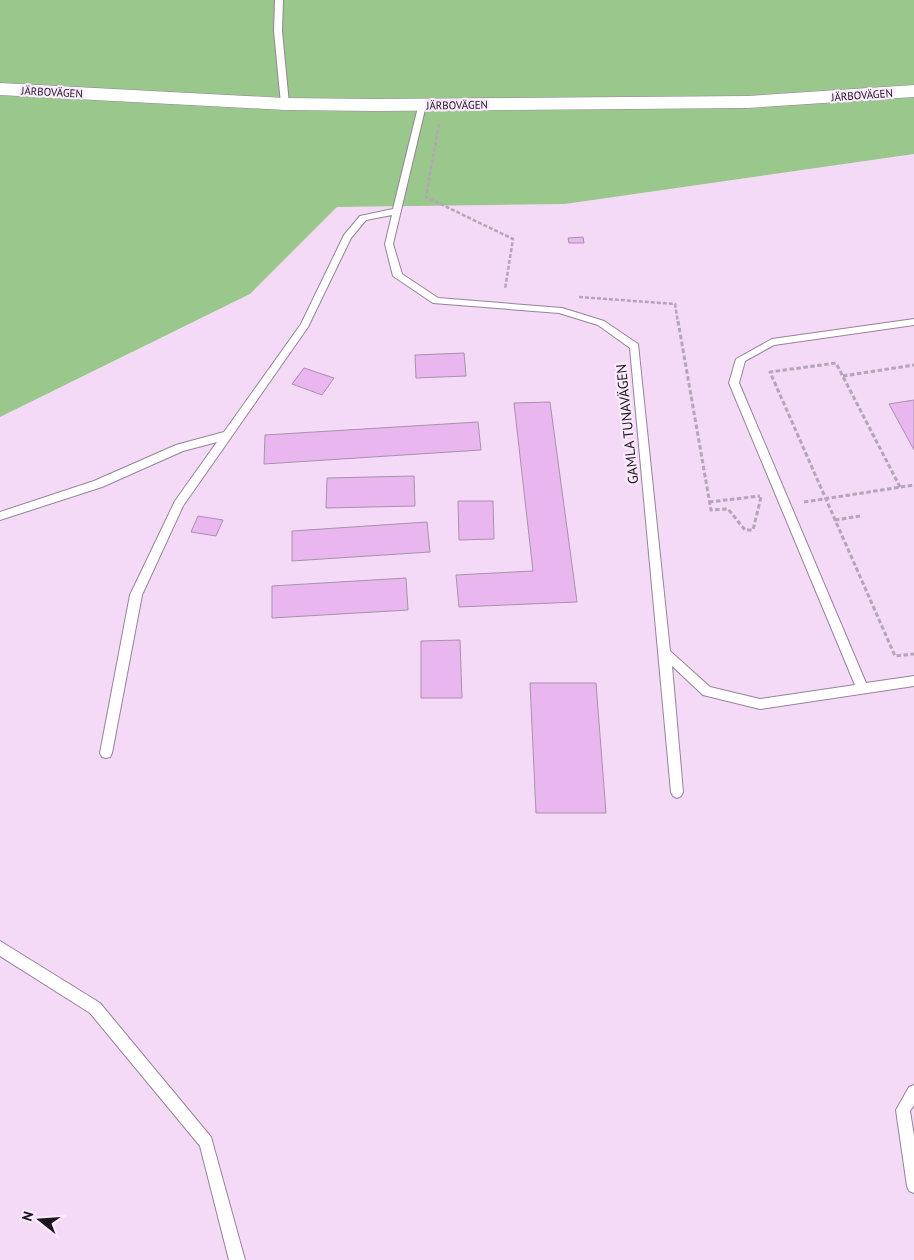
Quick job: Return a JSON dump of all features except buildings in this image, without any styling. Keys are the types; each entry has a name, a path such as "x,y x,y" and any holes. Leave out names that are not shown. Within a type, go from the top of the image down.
{"main road":[{"name":"JÄRBOVÄGEN","path":"0,89 284,104 422,105 747,102 914,91"}],"lane":[{"path":"279,0 278,31 284,104"},
{"name":"GAMLA TUNAVÄGEN","path":"422,105 389,244 398,276 436,300 559,310 601,323 634,346 677,792"},
{"path":"106,753 136,595 179,504 305,325 347,237 363,218 397,211"},
{"path":"863,689 779,494 734,383 741,359 772,342 914,322"},
{"path":"0,516 98,484 180,448 228,435"},
{"path":"665,654 707,691 760,704 914,681"},
{"path":"0,948 95,1008 206,1142 237,1260"},
{"path":"914,1092 904,1110 914,1186"}],"path":[{"path":"422,105 439,125 426,197 513,239 505,291"},
{"path":"900,487 836,363 770,372 895,656 914,654"},
{"path":"843,376 914,365"},
{"path":"709,502 796,492 800,503 914,485"},
{"path":"710,510 728,509 744,530 753,530 761,496"},
{"path":"835,520 860,516"}],"shaded area":[{"path":"914,154 914,1260 0,1260 0,417 250,294 337,207 565,204"}],"green space":[{"path":"0,0 914,0 914,154 565,204 337,207 250,294 0,417"}]}
